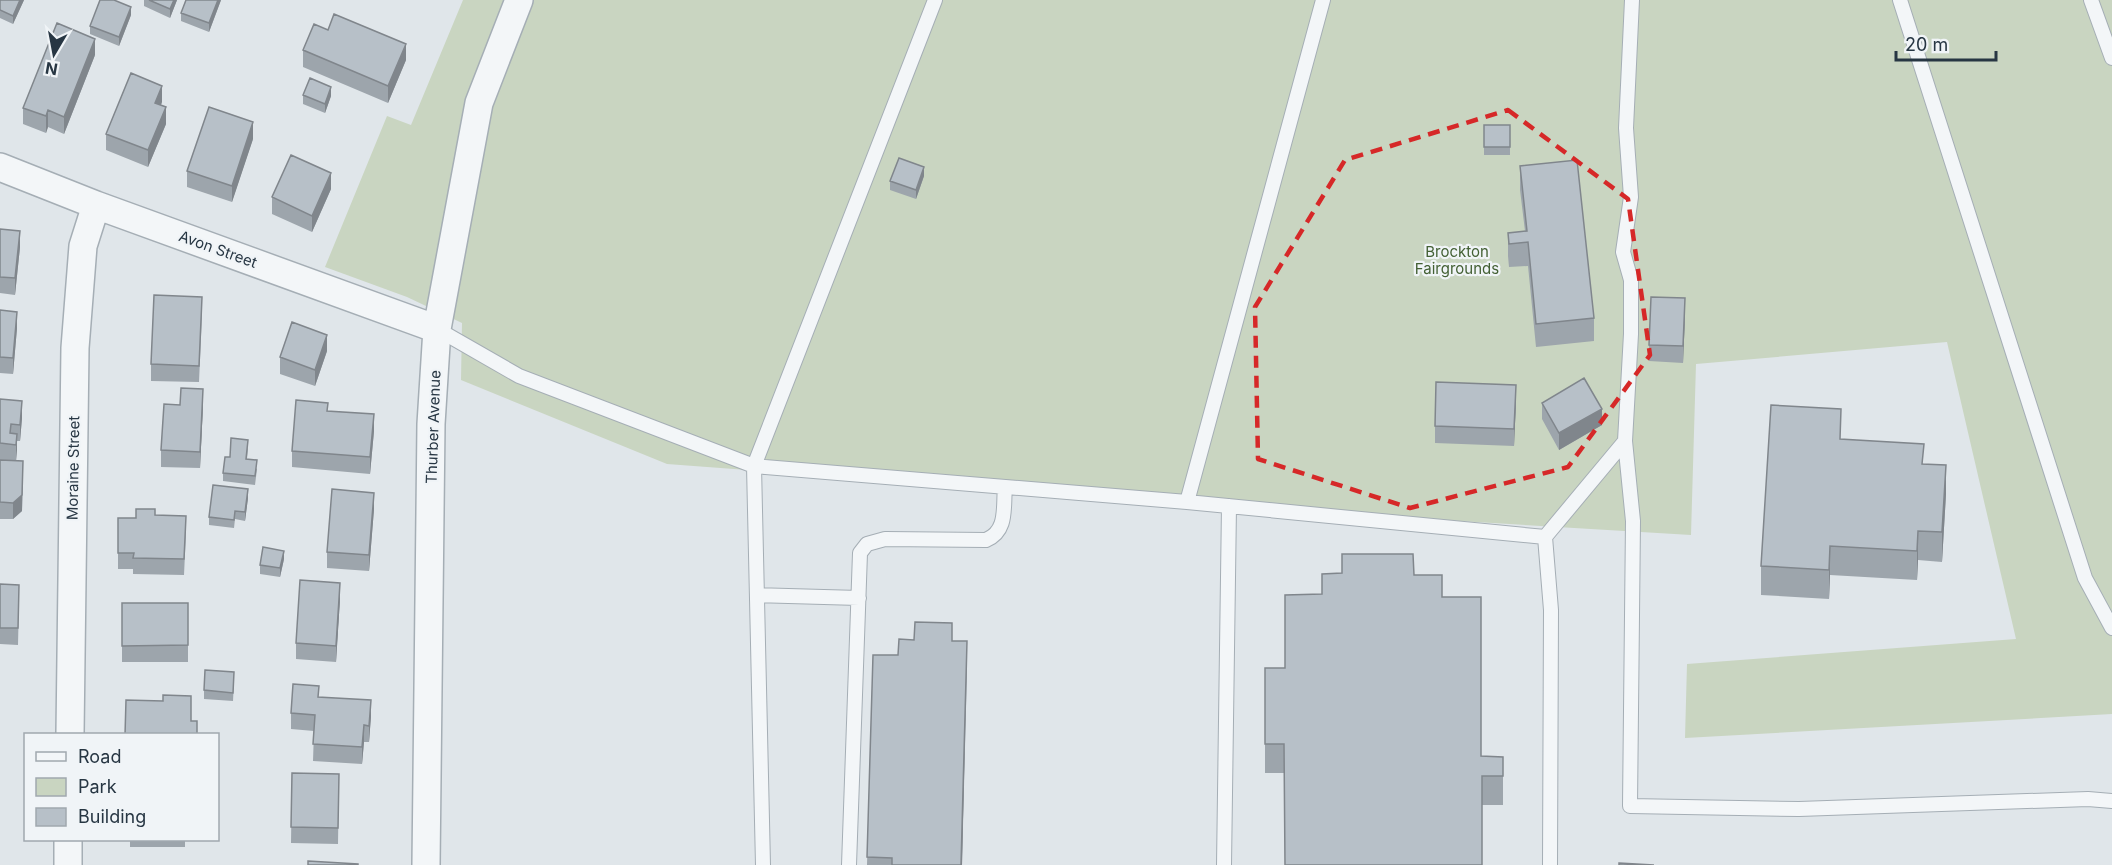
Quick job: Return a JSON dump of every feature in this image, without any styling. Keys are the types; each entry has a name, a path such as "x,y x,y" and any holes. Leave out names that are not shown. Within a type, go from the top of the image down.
{"street":[{"name":"Thurber Avenue","path":"426,865 431,424 436,328 479,103 519,0"},
{"name":"Avon Street","path":"0,167 96,205 436,328"},
{"name":"Moraine Street","path":"70,733 75,348 83,246 96,205"},
{"path":"68,841 68,865"}],"lane":[{"path":"763,865 754,466 935,0"},
{"path":"1187,502 1323,0"},
{"path":"1632,0 1626,128 1631,197 1623,252 1631,280 1631,334 1625,441 1633,521 1630,806 1799,809 2112,801"},
{"path":"1900,0 2085,578 2112,628"},
{"path":"2091,0 2112,58"},
{"path":"436,328 519,376 754,466 1187,502 1545,537"},
{"path":"1550,865 1551,610 1545,537 1625,441"},
{"path":"849,865 860,553 867,544 885,539 986,540 995,536 1002,528 1005,487"},
{"path":"1224,865 1230,506"},
{"path":"757,595 860,598"}],"highlighted area":[{"path":"1508,110 1628,199 1650,355 1568,467 1410,508 1258,459 1255,307 1345,160"}],"green space":[{"name":"Brockton Fairgrounds","path":"463,0 2112,0 2112,714 1685,738 1687,664 2016,639 1947,342 1696,364 1691,535 1293,511 667,464 461,380 462,323 407,297 325,267 387,116 411,125"}],"building":[{"path":"0,0 20,0 13,16 0,10"},
{"path":"100,0 114,0 131,7 119,37 90,26"},
{"path":"149,0 174,0 170,9"},
{"path":"186,0 218,0 209,23 181,13"},
{"path":"334,14 406,44 388,86 303,50 314,24 328,30"},
{"path":"57,23 95,39 64,117 48,110 46,116 23,108"},
{"path":"131,73 162,86 155,103 166,107 148,150 106,134"},
{"path":"310,78 331,87 325,104 303,95"},
{"path":"209,107 253,122 232,186 187,171"},
{"path":"1484,125 1510,125 1510,147 1484,147"},
{"path":"291,155 331,173 312,216 272,197"},
{"path":"899,158 924,167 916,190 890,181"},
{"path":"1577,160 1594,318 1536,324 1528,242 1509,244 1508,233 1527,231 1520,166"},
{"path":"0,229 20,231 15,278 0,277"},
{"path":"154,295 202,297 199,366 151,364"},
{"path":"1651,297 1685,298 1683,346 1649,345"},
{"path":"0,310 17,312 13,358 0,357"},
{"path":"292,322 327,335 315,370 280,357"},
{"path":"1584,378 1602,409 1559,433 1542,403"},
{"path":"1436,382 1516,385 1514,429 1435,426"},
{"path":"181,388 203,389 200,452 161,450 164,404 180,405"},
{"path":"0,399 22,401 20,425 11,424 10,433 17,434 16,445 0,443"},
{"path":"296,400 328,403 327,411 374,414 370,457 292,451"},
{"path":"1771,405 1841,409 1840,439 1924,444 1922,464 1946,465 1942,532 1918,531 1917,551 1830,546 1829,570 1761,566"},
{"path":"231,438 248,440 246,459 257,460 255,476 223,473 225,457 230,457"},
{"path":"0,460 23,461 22,495 13,503 0,502"},
{"path":"213,485 248,489 245,512 235,511 234,520 209,517"},
{"path":"332,489 374,493 369,555 327,552"},
{"path":"136,509 155,509 155,515 186,516 184,559 133,558 134,553 118,553 118,518 136,518"},
{"path":"263,547 284,551 280,568 260,565"},
{"path":"1342,554 1413,554 1414,575 1442,575 1442,597 1481,597 1481,756 1503,757 1503,776 1482,776 1482,865 1285,865 1284,744 1265,744 1265,668 1285,668 1285,595 1322,594 1322,574 1342,573"},
{"path":"300,580 340,583 336,646 296,643"},
{"path":"0,584 19,585 18,628 0,628"},
{"path":"122,603 188,603 188,645 122,646"},
{"path":"915,622 952,623 952,641 967,641 961,865 892,865 892,858 867,857 873,655 898,655 899,639 914,640"},
{"path":"205,670 234,672 233,693 204,690"},
{"path":"293,684 319,686 318,697 371,700 369,726 364,725 362,747 313,744 315,715 291,713"},
{"path":"163,695 191,696 191,721 197,721 197,733 125,733 126,700 163,701"},
{"path":"292,773 339,774 338,828 291,827"},
{"path":"308,861 358,864 358,865 308,865"},
{"path":"1619,863 1654,865 1619,865"}]}
